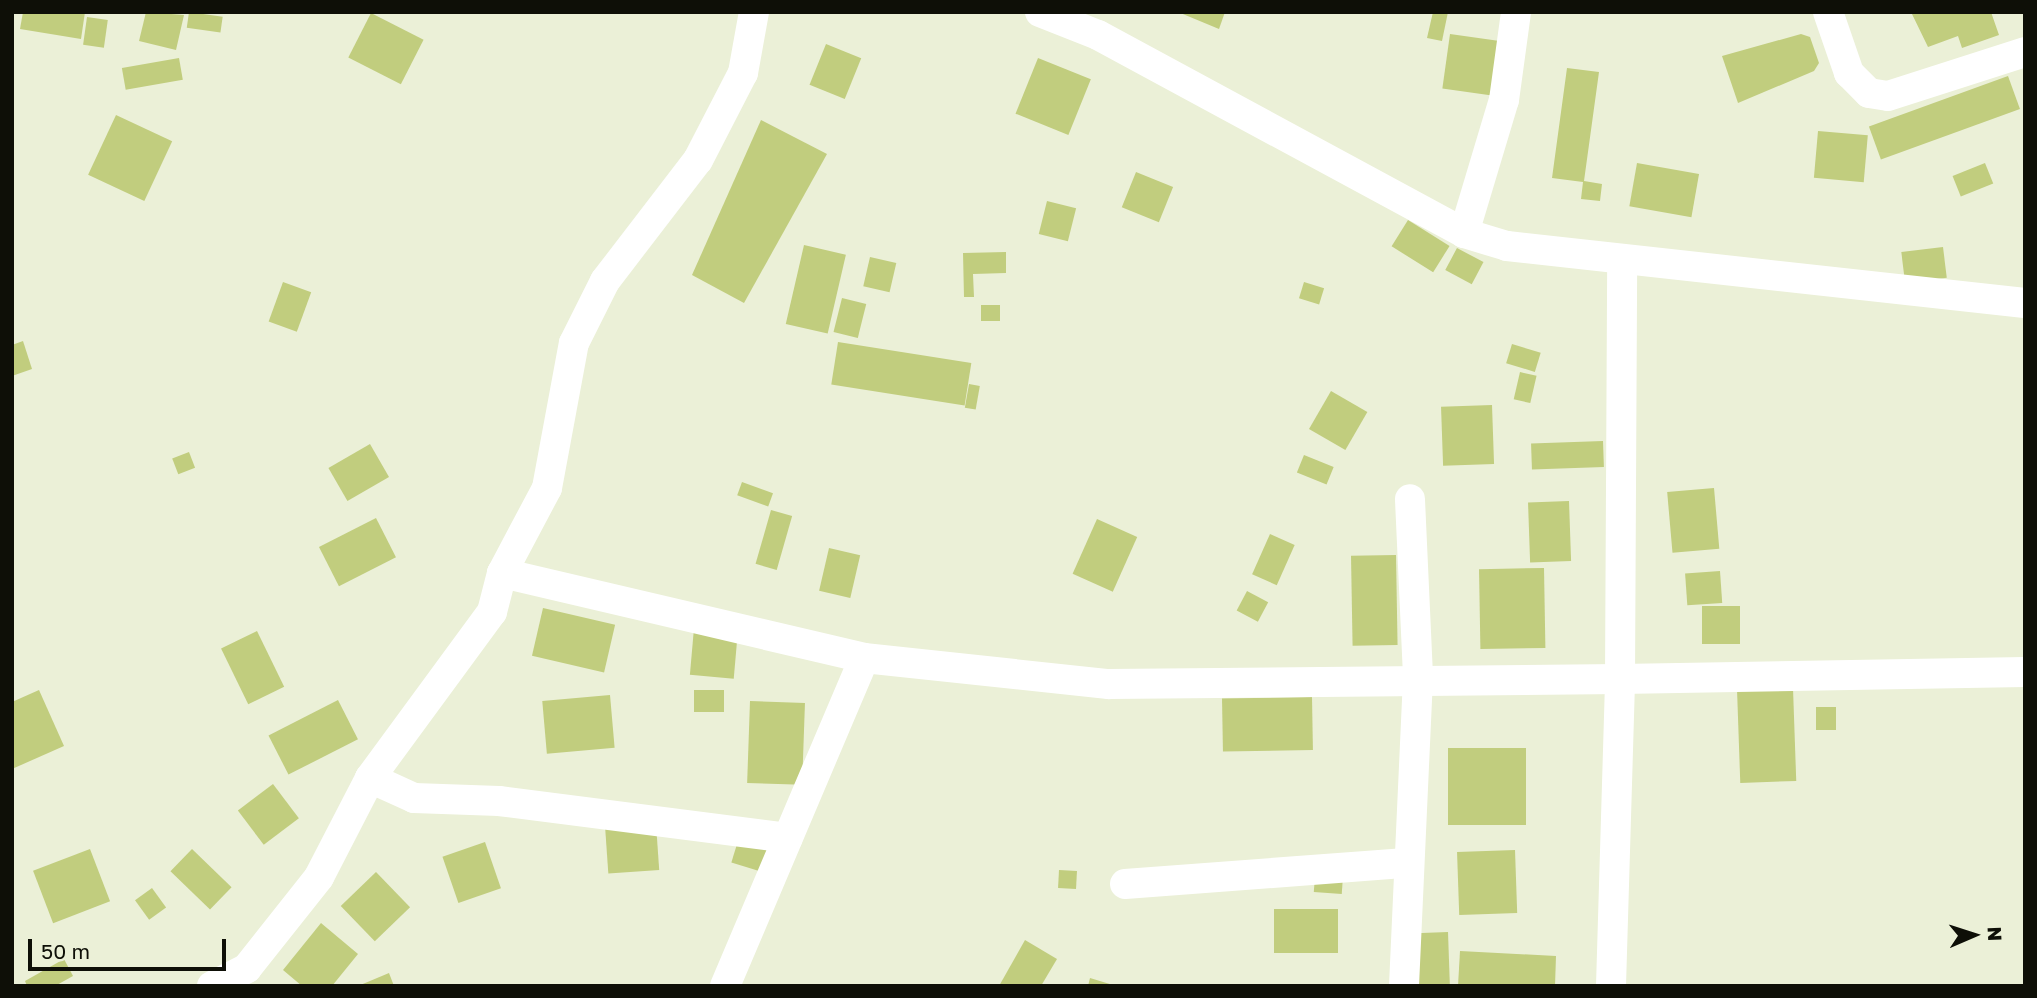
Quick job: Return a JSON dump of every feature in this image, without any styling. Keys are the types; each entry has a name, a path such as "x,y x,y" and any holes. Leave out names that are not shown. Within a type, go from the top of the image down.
{"street":[{"path":"212,986 252,977 319,877 370,778 492,612 502,573 547,488 574,343 605,281 698,160 743,72 754,12"},
{"path":"1040,12 1098,35 1464,233 1507,246 1622,261 2025,303"},
{"path":"1464,233 1504,100 1516,12"},
{"path":"1828,12 1849,73 1869,93 1888,96 2025,52"},
{"path":"1611,986 1620,679 1622,261"},
{"path":"1404,986 1406,863 1418,676 1410,499"},
{"path":"502,573 864,658 1109,684 1418,676 1620,679 2025,672"},
{"path":"725,986 864,658"},
{"path":"370,778 414,799 499,801 788,838"},
{"path":"1125,884 1406,863"}],"building":[{"path":"23,12 85,12 81,39 20,29"},
{"path":"146,12 184,15 176,50 139,41"},
{"path":"189,12 223,17 220,33 187,28"},
{"path":"1178,12 1225,12 1219,29"},
{"path":"1433,12 1448,12 1442,41 1427,38"},
{"path":"1911,12 1991,12 1999,35 1962,48 1958,36 1928,47"},
{"path":"371,13 424,40 401,84 348,58"},
{"path":"87,17 108,20 104,48 83,45"},
{"path":"1450,34 1508,42 1501,97 1442,88"},
{"path":"1801,34 1810,37 1819,63 1814,71 1738,103 1722,56"},
{"path":"826,44 861,58 845,99 810,85"},
{"path":"179,58 183,80 126,90 122,68"},
{"path":"1038,58 1091,79 1068,135 1016,114"},
{"path":"1567,68 1599,72 1584,181 1602,184 1600,201 1581,199 1583,182 1552,178"},
{"path":"2008,76 2020,109 1881,160 1869,127"},
{"path":"116,115 172,141 144,201 88,175"},
{"path":"761,120 827,154 744,303 692,275"},
{"path":"1818,131 1868,135 1864,182 1814,178"},
{"path":"1637,163 1699,174 1691,217 1629,206"},
{"path":"1985,163 1993,183 1961,197 1953,176"},
{"path":"1136,172 1173,187 1159,222 1122,207"},
{"path":"1047,201 1076,208 1068,241 1039,234"},
{"path":"1408,220 1450,246 1433,272 1392,246"},
{"path":"804,245 846,255 828,334 786,324"},
{"path":"1943,247 1947,278 1905,283 1901,252"},
{"path":"1457,248 1483,262 1472,284 1445,270"},
{"path":"1006,252 1006,273 973,274 974,297 964,297 963,253"},
{"path":"870,257 896,263 890,292 863,286"},
{"path":"283,282 311,292 297,332 269,321"},
{"path":"1304,282 1324,288 1319,304 1299,298"},
{"path":"842,298 866,304 858,338 834,332"},
{"path":"981,305 1000,305 1000,321 981,321"},
{"path":"23,341 32,369 12,376 12,345"},
{"path":"838,342 971,363 965,406 831,384"},
{"path":"1512,344 1541,353 1535,372 1506,363"},
{"path":"1520,372 1537,376 1530,403 1514,399"},
{"path":"969,384 980,386 976,410 965,408"},
{"path":"1331,391 1367,412 1345,450 1309,429"},
{"path":"1492,405 1494,464 1443,466 1441,407"},
{"path":"1603,441 1604,467 1532,469 1531,444"},
{"path":"370,444 389,477 347,501 328,468"},
{"path":"189,452 195,468 178,474 172,458"},
{"path":"1304,455 1334,467 1327,485 1297,473"},
{"path":"742,482 773,493 768,506 737,495"},
{"path":"1714,488 1719,549 1672,553 1667,492"},
{"path":"1569,501 1571,561 1530,562 1528,502"},
{"path":"771,510 792,516 777,570 756,564"},
{"path":"376,518 396,557 339,586 319,547"},
{"path":"1097,519 1137,537 1113,592 1073,574"},
{"path":"1270,534 1295,545 1277,585 1252,574"},
{"path":"829,548 860,555 850,598 819,591"},
{"path":"1396,555 1398,645 1353,646 1351,556"},
{"path":"1544,568 1545,648 1480,649 1479,569"},
{"path":"1720,571 1722,603 1687,605 1685,573"},
{"path":"1247,591 1268,602 1258,622 1237,610"},
{"path":"1702,606 1740,606 1740,644 1702,644"},
{"path":"543,608 615,625 604,672 532,656"},
{"path":"694,628 738,632 734,679 690,675"},
{"path":"257,631 284,687 248,704 221,649"},
{"path":"1793,688 1796,781 1740,783 1737,690"},
{"path":"39,690 64,746 12,769 12,702"},
{"path":"694,690 724,690 724,712 694,712"},
{"path":"610,695 615,748 547,754 542,701"},
{"path":"1312,697 1313,750 1223,752 1222,699"},
{"path":"338,700 358,739 288,775 269,735"},
{"path":"750,701 805,703 802,785 747,783"},
{"path":"1816,707 1836,707 1836,730 1816,730"},
{"path":"1448,748 1526,748 1526,825 1448,825"},
{"path":"273,784 299,818 264,845 238,810"},
{"path":"656,824 659,870 608,873 605,828"},
{"path":"741,831 792,846 782,878 731,863"},
{"path":"485,842 501,888 458,903 442,857"},
{"path":"90,849 110,901 53,923 33,871"},
{"path":"192,849 232,887 210,910 170,871"},
{"path":"1515,850 1517,913 1459,915 1457,852"},
{"path":"1059,870 1077,871 1076,889 1058,888"},
{"path":"376,872 410,907 375,941 341,906"},
{"path":"1315,875 1343,877 1342,894 1314,892"},
{"path":"152,888 166,907 149,920 135,900"},
{"path":"1274,909 1338,909 1338,953 1274,953"},
{"path":"321,923 358,954 332,986 302,986 283,970"},
{"path":"1448,932 1450,986 1417,986 1415,933"},
{"path":"1025,940 1057,959 1041,986 999,986"},
{"path":"1460,951 1556,956 1555,986 1458,986"},
{"path":"64,959 73,976 55,986 27,986 25,981"},
{"path":"389,973 394,986 358,986"},
{"path":"1090,978 1113,985 1113,986 1088,986"}]}
